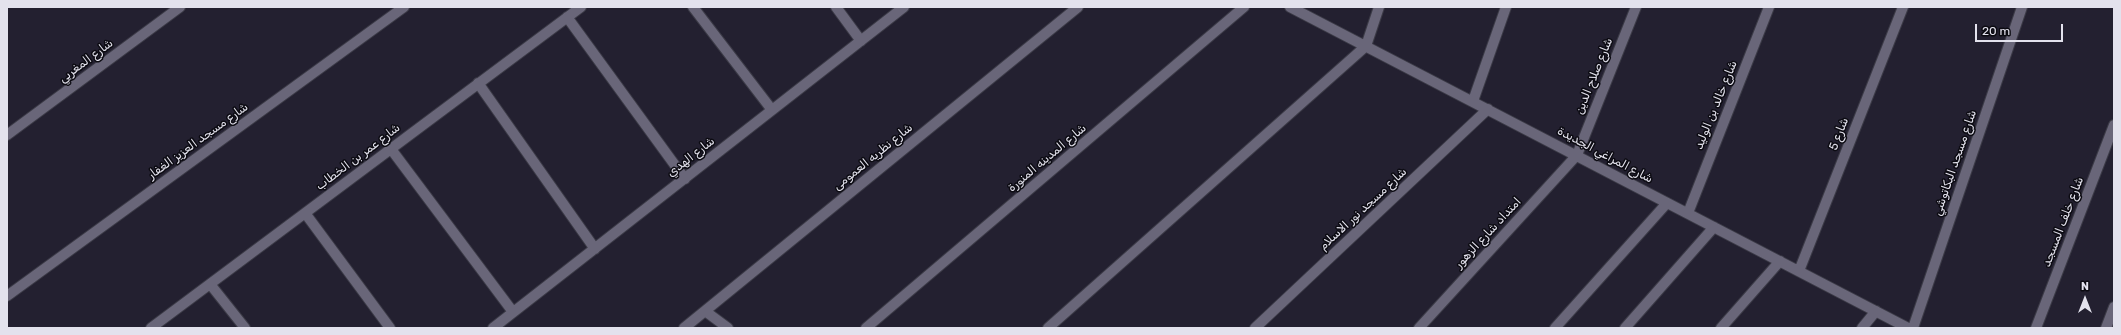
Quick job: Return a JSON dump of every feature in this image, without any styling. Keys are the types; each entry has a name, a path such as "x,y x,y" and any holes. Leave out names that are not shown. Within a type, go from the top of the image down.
{"street":[{"name":"شارع المغربي","path":"7,135 180,7"},
{"name":"شارع مسجد العزيز الغفار","path":"7,296 404,7"},
{"name":"شارع عمر بن الخطاب","path":"150,328 580,7"},
{"path":"693,7 772,110"},
{"path":"836,7 861,41"},
{"name":"شارع الهدي","path":"493,328 904,7"},
{"name":"شارع نظريه العمومى","path":"684,328 1078,7"},
{"name":"شارع المدينه المنورة","path":"866,328 1244,7"},
{"name":"شارع المراغي الجديدة","path":"1290,7 1908,328"},
{"path":"1048,328 1366,46 1379,7"},
{"path":"1473,101 1506,7"},
{"name":"شارع صلاح الدين","path":"1577,155 1636,7"},
{"name":"شارع خالد بن الوليد","path":"1688,213 1769,7"},
{"name":"شارع 5","path":"1799,271 1903,7"},
{"name":"شارع مسجد البكاتوشي","path":"1913,328 2022,7"},
{"path":"567,17 685,179"},
{"path":"478,83 595,249"},
{"name":"شارع مسجد نور الاسلام","path":"1255,328 1488,109"},
{"name":"شارع خلف المسجد","path":"2036,328 2114,125"},
{"path":"390,149 513,312"},
{"name":"امتداد شارع الزهور","path":"1419,328 1577,155"},
{"path":"1555,328 1667,202"},
{"path":"305,213 390,328"},
{"path":"1626,328 1714,227"},
{"path":"1721,328 1780,261"},
{"path":"210,284 245,328"},
{"path":"2106,328 2114,307"},
{"path":"705,311 728,328"},
{"path":"1862,328 1876,311"}]}
